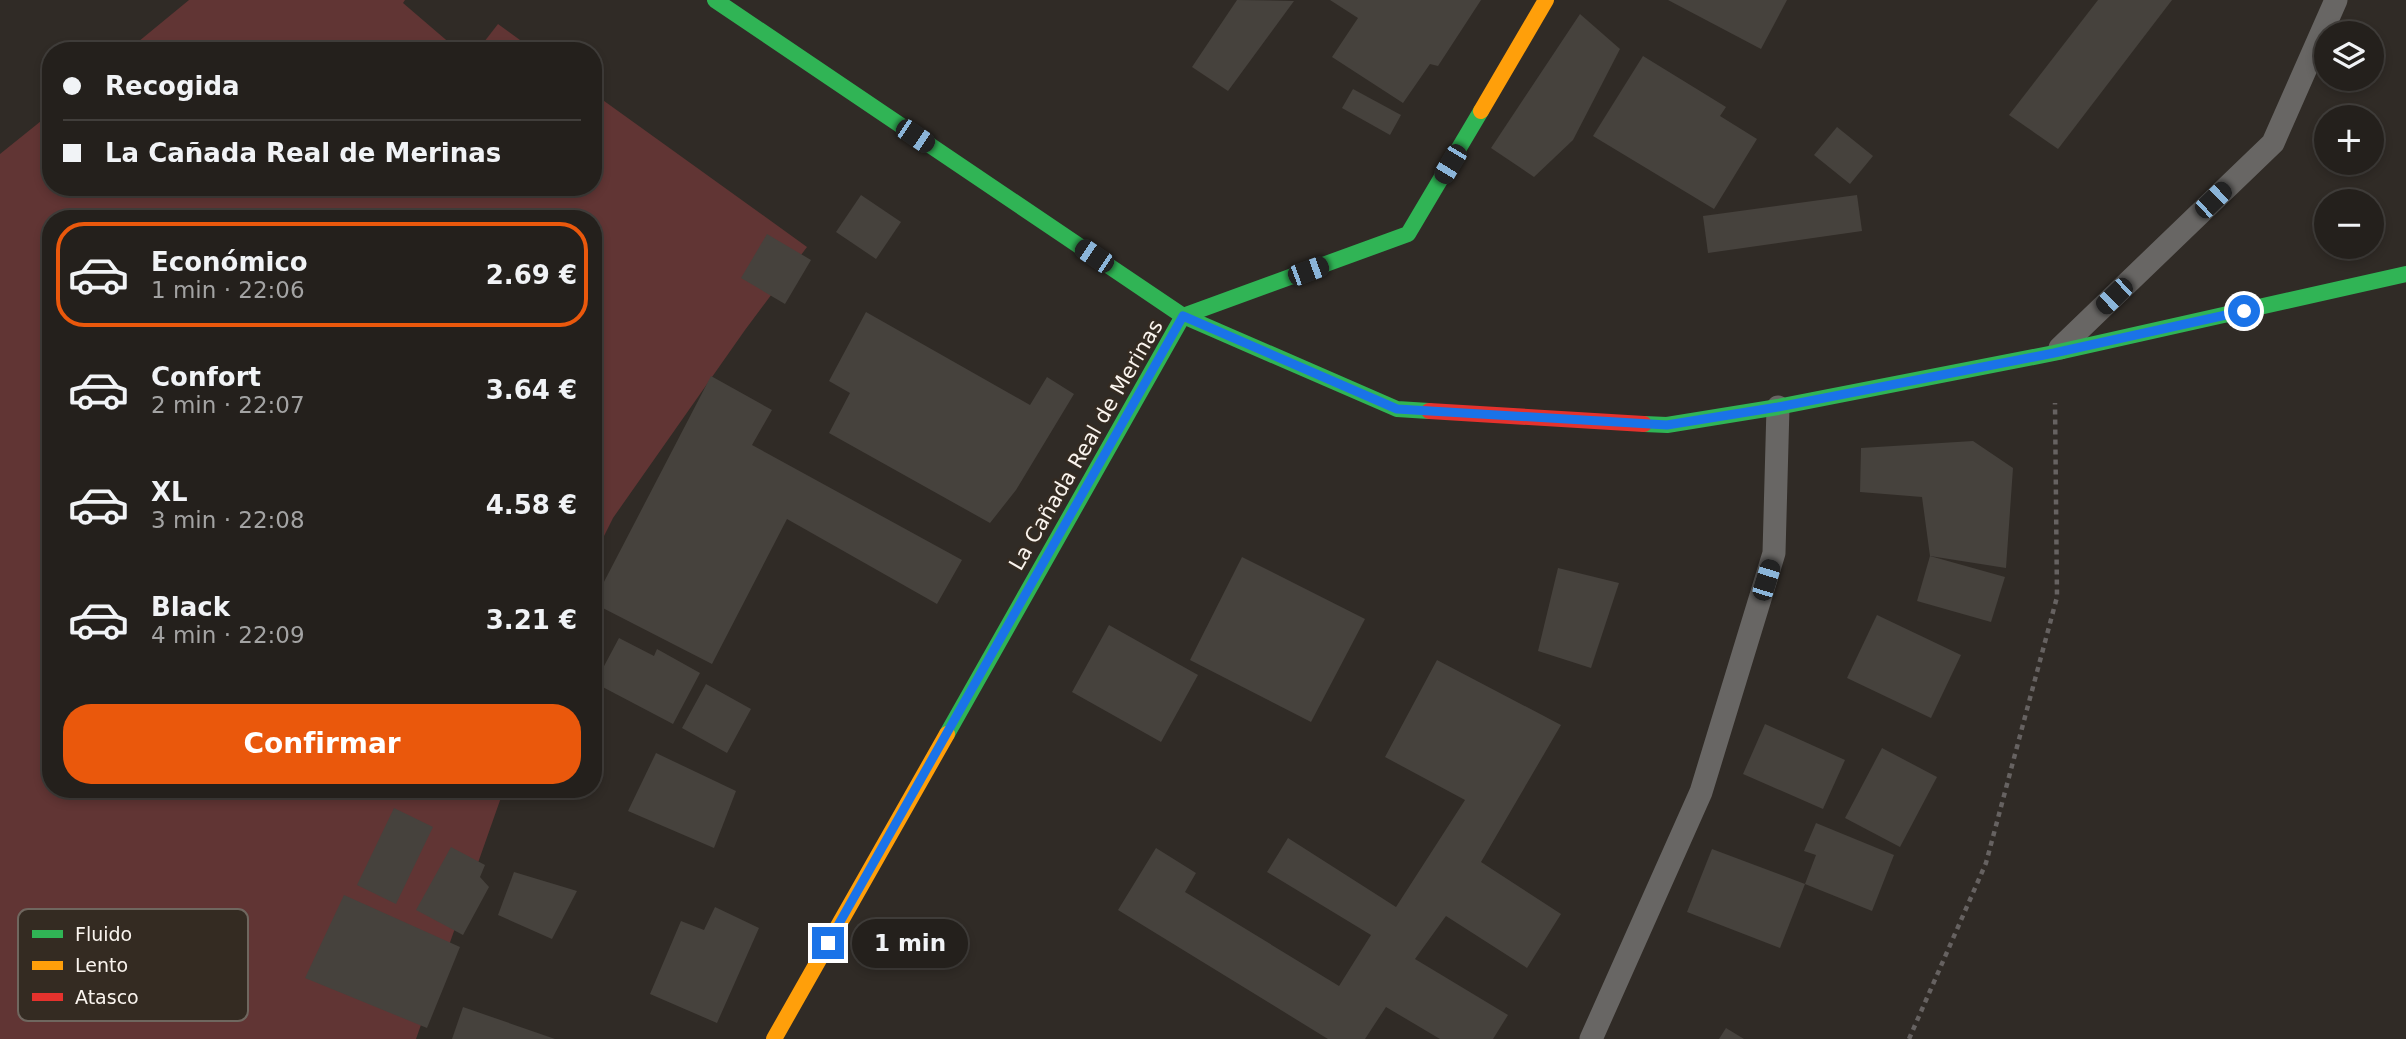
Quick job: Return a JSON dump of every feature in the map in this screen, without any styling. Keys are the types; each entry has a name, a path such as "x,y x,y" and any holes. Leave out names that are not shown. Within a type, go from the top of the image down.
{"main road":[{"path":"715,0 1183,316 1397,409 1667,425 1778,407 2054,353 2406,274"},
{"name":"La Cañada Real de Merinas","path":"774,1039 1183,316 1408,234 1546,0"}],"lane":[{"path":"2054,353 2273,143 2336,0"},
{"path":"1591,1039 1701,792 1774,554 1778,407"}],"path":[{"path":"1909,1039 1986,863 2057,597 2054,353"}],"shaded area":[{"path":"189,0 405,0 403,3 448,42 138,42"},
{"path":"498,24 523,42 484,42"},
{"path":"602,99 807,247 745,330 613,518 602,540 602,210 42,210 42,798 501,798 416,1039 0,1039 0,154 42,120 42,196 602,196"}],"building":[{"path":"1237,0 1294,1 1228,91 1192,67"},
{"path":"1330,0 1481,0 1438,66 1430,64 1403,103 1332,57 1358,18"},
{"path":"1668,0 1787,0 1761,49"},
{"path":"2098,0 2172,0 2058,149 2009,115"},
{"path":"1580,14 1620,49 1573,140 1534,177 1491,148"},
{"path":"1643,56 1726,107 1720,116 1757,139 1714,209 1593,136"},
{"path":"1353,89 1401,115 1390,135 1342,108"},
{"path":"1837,127 1873,156 1850,184 1814,155"},
{"path":"861,195 901,222 876,259 836,232"},
{"path":"1857,195 1862,231 1708,253 1703,216"},
{"path":"767,234 811,260 785,304 741,278"},
{"path":"866,312 1030,405 1047,377 1074,394 1016,490 990,523 829,433 850,393 829,381"},
{"path":"711,376 772,410 752,445 962,560 937,604 787,519 712,664 602,608 602,586"},
{"path":"1973,441 2013,468 2006,568 1930,556 1922,497 1860,492 1861,448"},
{"path":"1930,556 2005,577 1991,622 1917,601"},
{"path":"1242,557 1365,619 1311,722 1190,660"},
{"path":"1558,568 1619,583 1591,668 1538,651"},
{"path":"1877,615 1961,655 1931,718 1847,678"},
{"path":"1109,625 1198,675 1161,742 1072,692"},
{"path":"619,638 654,656 657,649 700,673 673,724 602,687 602,670"},
{"path":"1437,660 1561,725 1481,862 1561,914 1527,968 1446,916 1415,959 1508,1015 1493,1039 1440,1039 1386,1007 1365,1039 1328,1039 1118,910 1156,848 1196,873 1185,892 1339,986 1371,935 1267,872 1288,838 1396,907 1465,800 1385,757"},
{"path":"706,684 751,709 727,753 682,728"},
{"path":"1765,724 1845,760 1823,809 1743,774"},
{"path":"1882,748 1937,777 1900,847 1845,818"},
{"path":"656,753 736,791 714,848 628,811"},
{"path":"394,808 433,827 396,904 357,885"},
{"path":"1816,823 1894,855 1872,911 1805,884 1816,855 1804,851"},
{"path":"451,847 485,865 480,877 489,887 463,935 416,910"},
{"path":"1712,849 1805,884 1780,948 1687,912"},
{"path":"514,872 577,891 552,939 498,915"},
{"path":"344,895 460,947 427,1028 305,978"},
{"path":"715,907 759,928 717,1023 650,994 681,921 704,930"},
{"path":"463,1007 555,1039 452,1039"},
{"path":"1726,1028 1744,1039 1719,1039"}],"traffic: fast":[{"path":"715,0 1183,316 1397,409 1429,411"},
{"path":"947,734 1183,316 1408,234 1481,111"},
{"path":"1644,424 1667,425 1778,407 2054,353 2406,274"}],"traffic: slow":[{"path":"1481,111 1546,0"},
{"path":"774,1039 947,734"}],"traffic: jam":[{"path":"1429,411 1644,424"}],"route":[{"path":"828,943 1183,316 1397,409 1667,425 1778,407 2054,353 2244,311"}]}
